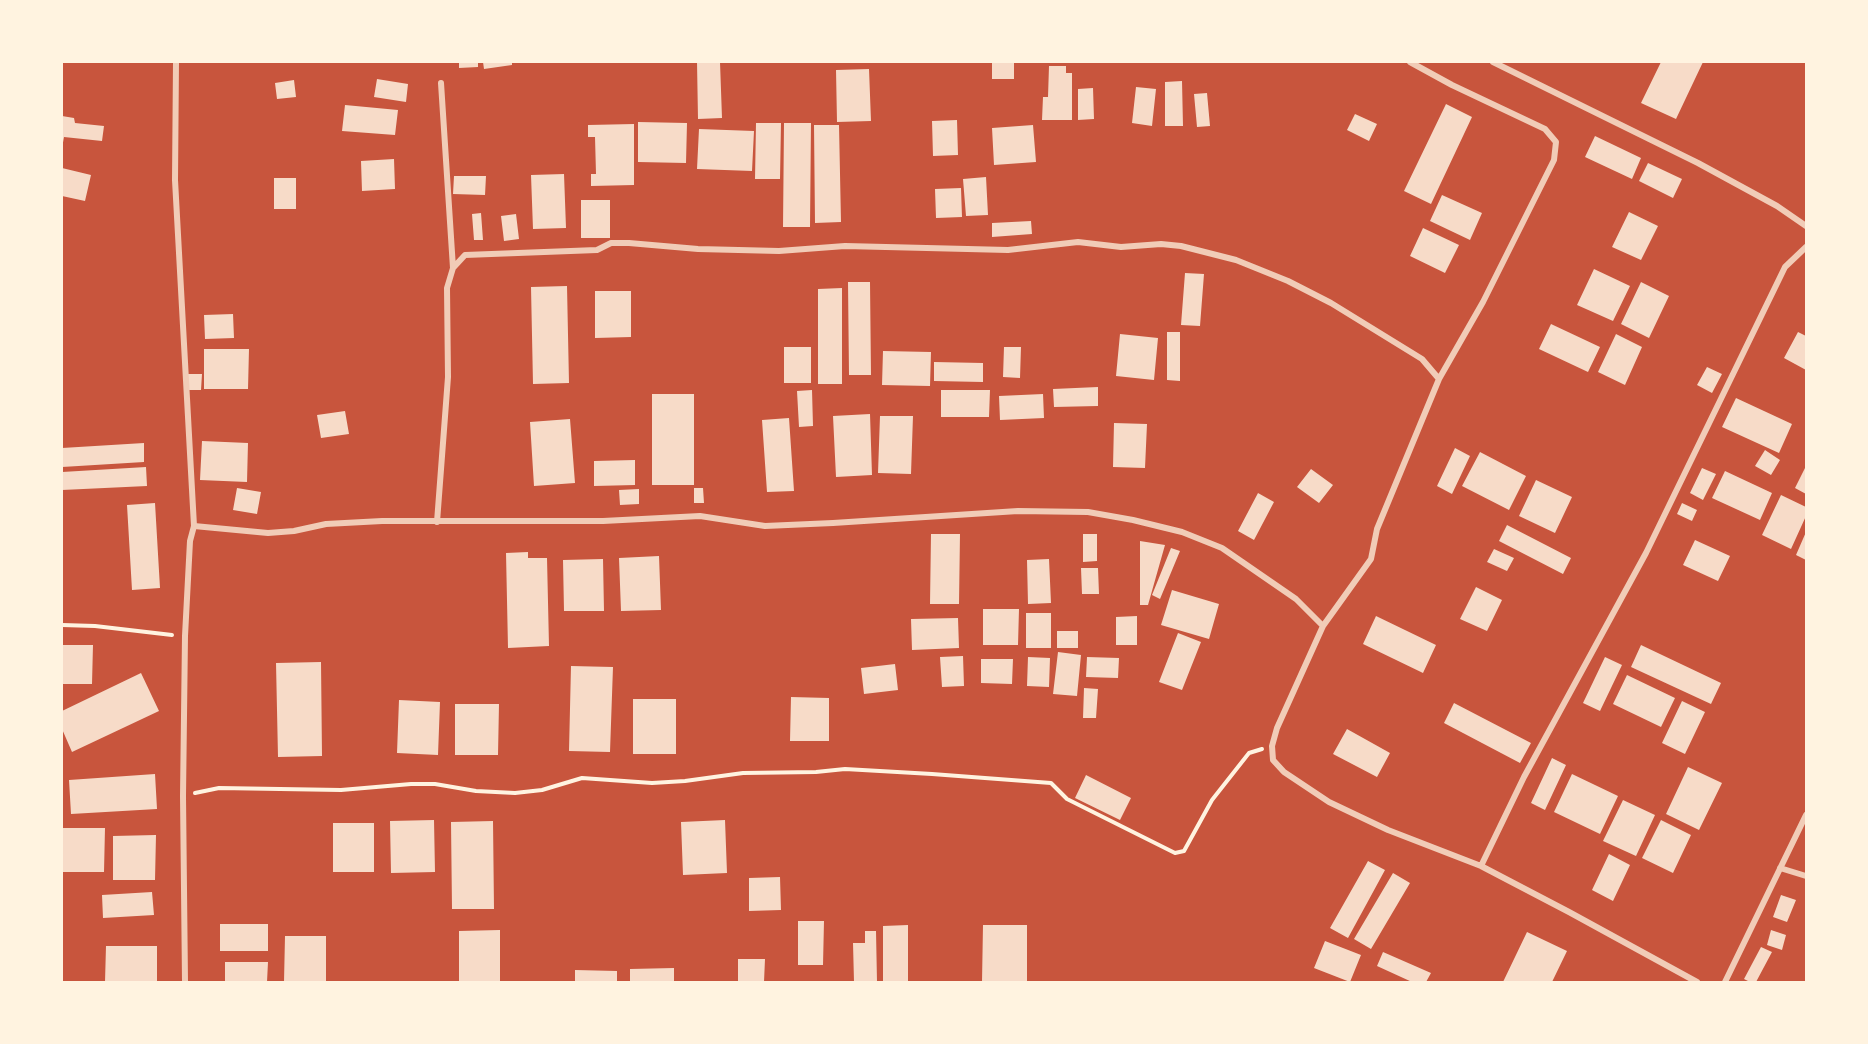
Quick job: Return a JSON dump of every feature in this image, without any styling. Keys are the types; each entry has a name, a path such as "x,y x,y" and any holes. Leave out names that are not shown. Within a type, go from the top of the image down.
{"street":[{"path":"176,62 175,180 194,526 190,541 185,636 183,796 185,982"},
{"path":"1410,62 1452,85 1545,129 1556,141 1554,160 1483,302 1439,379 1377,529 1371,559 1323,626 1277,728 1272,746 1273,760 1284,772 1329,802 1388,830 1481,866 1697,982"},
{"path":"1493,62 1698,163 1777,206 1806,226"},
{"path":"437,522 448,377 447,288 453,268 441,83"},
{"path":"453,268 465,255 597,250 611,243 779,251 845,246 1008,250 1078,242 1121,247 1161,244 1181,246 1236,260 1288,281 1331,303 1422,359 1439,379"},
{"path":"1481,866 1524,777 1647,553 1785,267 1806,247"},
{"path":"194,526 268,533 294,531 326,524 382,521 603,521 700,516 765,526 1018,511 1088,512 1182,532 1222,548 1296,599 1323,626"},
{"path":"1725,982 1806,815"},
{"path":"1780,868 1806,876"}],"path":[{"path":"62,625 95,626 185,636"},
{"path":"183,796 219,788 341,790 411,784 435,784 476,791 515,793 542,790 582,778 652,783 743,773 816,772 845,769 898,772 1051,783 1067,799 1175,854 1184,851 1212,800 1249,753 1272,746"}],"building":[{"path":"459,62 478,62 478,67 459,68"},
{"path":"483,62 512,62 512,65 484,69"},
{"path":"697,62 720,62 722,118 698,119"},
{"path":"992,62 1014,62 1014,79 992,79"},
{"path":"1661,62 1703,62 1676,119 1641,103"},
{"path":"1049,66 1066,66 1066,73 1072,73 1072,120 1042,120 1043,97 1048,97"},
{"path":"869,69 871,121 837,122 836,70"},
{"path":"377,79 408,84 406,102 374,97"},
{"path":"294,80 296,97 277,99 275,83"},
{"path":"1182,81 1183,126 1165,126 1165,82"},
{"path":"1136,87 1156,89 1152,126 1132,123"},
{"path":"1093,88 1094,119 1078,120 1078,89"},
{"path":"1207,93 1210,126 1197,127 1194,94"},
{"path":"1446,104 1472,117 1431,204 1404,191"},
{"path":"345,105 398,110 395,135 342,131"},
{"path":"1355,114 1377,124 1369,141 1347,130"},
{"path":"62,116 74,118 75,123 104,126 102,141 64,137 62,148"},
{"path":"957,120 958,155 933,156 932,121"},
{"path":"638,122 687,123 686,163 638,162"},
{"path":"756,123 781,123 780,179 755,179"},
{"path":"784,123 811,123 810,227 783,227"},
{"path":"634,124 634,185 591,186 591,174 596,174 595,137 588,137 588,125"},
{"path":"814,125 839,125 841,222 815,223"},
{"path":"1033,125 1036,162 994,165 992,128"},
{"path":"699,129 754,131 752,171 697,169"},
{"path":"1595,136 1641,158 1632,179 1585,157"},
{"path":"394,159 395,189 362,191 361,161"},
{"path":"1648,163 1682,179 1673,198 1639,181"},
{"path":"62,168 91,175 85,201 62,196"},
{"path":"564,174 566,228 533,229 531,175"},
{"path":"454,176 486,176 485,195 453,194"},
{"path":"986,177 988,215 966,216 963,179"},
{"path":"274,178 296,178 296,209 274,209"},
{"path":"961,188 962,217 936,218 935,189"},
{"path":"1442,195 1482,213 1470,240 1430,221"},
{"path":"581,200 610,200 610,238 581,238"},
{"path":"1629,212 1658,226 1641,260 1612,247"},
{"path":"481,213 483,240 474,240 472,214"},
{"path":"516,214 519,239 504,241 501,216"},
{"path":"1031,221 1032,234 992,237 992,223"},
{"path":"1423,228 1459,245 1445,273 1410,256"},
{"path":"1594,269 1630,286 1613,321 1577,305"},
{"path":"1185,273 1204,274 1200,326 1181,325"},
{"path":"848,282 870,282 871,375 849,375"},
{"path":"1641,282 1669,296 1649,338 1621,324"},
{"path":"567,286 569,383 533,384 531,287"},
{"path":"842,288 842,384 818,384 818,289"},
{"path":"595,291 631,291 631,337 595,338"},
{"path":"233,314 234,338 205,339 204,315"},
{"path":"1551,324 1600,347 1588,372 1539,349"},
{"path":"1167,332 1180,332 1180,381 1167,380"},
{"path":"1798,332 1806,336 1806,370 1784,358"},
{"path":"1120,334 1158,338 1154,380 1116,376"},
{"path":"1616,334 1642,347 1625,385 1598,372"},
{"path":"784,347 811,347 811,383 784,383"},
{"path":"1004,347 1021,347 1020,378 1003,377"},
{"path":"204,349 249,349 248,389 204,389"},
{"path":"883,351 931,352 930,386 882,385"},
{"path":"934,362 983,363 983,382 934,381"},
{"path":"1707,367 1722,374 1712,393 1697,385"},
{"path":"188,374 202,374 201,390 187,390"},
{"path":"1098,387 1098,406 1054,407 1053,389"},
{"path":"812,390 813,426 799,427 797,391"},
{"path":"941,390 990,390 989,417 941,417"},
{"path":"652,394 694,394 694,485 652,485"},
{"path":"1043,394 1044,418 1000,420 999,396"},
{"path":"1736,398 1792,424 1779,453 1722,427"},
{"path":"345,411 349,434 321,438 317,415"},
{"path":"870,414 872,475 836,477 833,416"},
{"path":"880,416 913,416 911,474 878,473"},
{"path":"789,418 794,491 767,492 762,420"},
{"path":"570,419 575,483 534,486 530,422"},
{"path":"1114,423 1147,424 1145,468 1113,467"},
{"path":"202,441 248,443 247,482 200,480"},
{"path":"144,443 144,462 62,467 62,448"},
{"path":"1455,448 1470,456 1452,494 1437,486"},
{"path":"1765,450 1780,460 1771,475 1755,466"},
{"path":"1480,452 1526,476 1509,510 1462,486"},
{"path":"635,460 635,485 594,486 594,461"},
{"path":"1806,466 1806,494 1795,488"},
{"path":"146,467 147,486 62,490 62,472"},
{"path":"1702,468 1716,474 1703,500 1690,493"},
{"path":"1311,469 1333,485 1319,503 1297,487"},
{"path":"1725,471 1772,493 1760,520 1712,498"},
{"path":"1536,480 1572,497 1555,533 1519,516"},
{"path":"237,488 261,492 257,514 233,510"},
{"path":"694,488 703,488 704,503 694,503"},
{"path":"639,489 639,504 620,505 619,490"},
{"path":"1258,493 1274,502 1254,540 1238,531"},
{"path":"1781,495 1806,507 1806,516 1791,549 1762,535"},
{"path":"155,503 160,588 132,590 127,505"},
{"path":"1682,503 1697,510 1692,521 1677,514"},
{"path":"1507,525 1571,558 1563,574 1499,541"},
{"path":"1806,532 1806,560 1796,555"},
{"path":"931,534 960,534 959,604 930,604"},
{"path":"1083,534 1097,534 1097,561 1083,562"},
{"path":"1695,540 1730,556 1718,581 1683,565"},
{"path":"1140,541 1165,545 1148,605 1140,605"},
{"path":"1171,548 1180,551 1160,599 1152,595"},
{"path":"1494,549 1514,558 1507,571 1487,562"},
{"path":"528,552 528,558 547,558 549,646 508,648 506,553"},
{"path":"659,556 661,610 621,611 619,558"},
{"path":"603,559 604,611 564,611 563,560"},
{"path":"1049,559 1051,603 1028,604 1027,560"},
{"path":"1081,568 1098,568 1099,594 1082,594"},
{"path":"1476,587 1502,600 1487,631 1460,619"},
{"path":"1172,590 1219,604 1209,639 1161,625"},
{"path":"983,609 1019,609 1018,645 983,645"},
{"path":"1026,613 1051,613 1051,648 1026,648"},
{"path":"1137,616 1137,645 1116,645 1116,617"},
{"path":"1376,616 1436,645 1423,673 1363,644"},
{"path":"958,618 959,648 912,650 911,619"},
{"path":"1057,631 1078,631 1078,648 1057,648"},
{"path":"1178,633 1201,642 1182,690 1159,682"},
{"path":"62,645 93,645 92,684 62,684"},
{"path":"1641,645 1721,683 1711,704 1631,667"},
{"path":"1058,652 1081,655 1077,696 1053,694"},
{"path":"963,656 964,686 942,687 940,657"},
{"path":"1028,657 1050,658 1049,687 1027,686"},
{"path":"1087,657 1119,658 1118,678 1086,677"},
{"path":"1605,657 1622,665 1600,711 1583,703"},
{"path":"981,659 1013,659 1012,684 981,683"},
{"path":"321,662 322,756 278,757 276,663"},
{"path":"895,664 898,690 864,694 861,668"},
{"path":"571,666 613,667 610,752 569,751"},
{"path":"141,673 159,711 72,752 62,729 62,711"},
{"path":"1627,675 1675,698 1661,727 1613,704"},
{"path":"1084,688 1098,689 1096,718 1083,718"},
{"path":"791,697 829,698 829,741 790,741"},
{"path":"633,699 676,699 676,754 633,754"},
{"path":"399,700 440,702 438,755 397,753"},
{"path":"1682,701 1705,712 1685,754 1662,743"},
{"path":"1454,703 1531,743 1520,763 1444,723"},
{"path":"455,704 499,704 498,755 455,755"},
{"path":"1347,729 1390,753 1377,777 1333,754"},
{"path":"1552,758 1566,765 1545,810 1531,803"},
{"path":"1688,767 1722,783 1699,830 1666,814"},
{"path":"155,774 157,809 71,814 69,780"},
{"path":"1572,774 1618,796 1600,834 1554,812"},
{"path":"1086,775 1131,798 1120,820 1075,798"},
{"path":"1623,800 1655,815 1636,856 1603,841"},
{"path":"434,820 435,872 391,873 390,821"},
{"path":"725,820 727,873 683,875 681,822"},
{"path":"1661,820 1691,835 1673,873 1642,858"},
{"path":"493,821 494,909 452,909 451,822"},
{"path":"333,823 374,823 374,872 333,872"},
{"path":"62,828 105,828 104,872 62,872"},
{"path":"156,835 155,880 113,880 113,836"},
{"path":"1609,854 1630,865 1613,901 1592,890"},
{"path":"1368,861 1385,870 1348,938 1330,928"},
{"path":"1393,873 1410,883 1371,949 1354,939"},
{"path":"780,877 781,910 749,911 749,878"},
{"path":"152,892 154,915 103,918 102,895"},
{"path":"1781,895 1796,900 1787,922 1773,917"},
{"path":"798,921 824,921 823,965 798,965"},
{"path":"220,924 268,924 268,951 220,951"},
{"path":"908,925 908,982 883,982 883,926"},
{"path":"983,925 1027,925 1027,982 982,982"},
{"path":"500,930 500,982 459,982 459,931"},
{"path":"1771,930 1786,935 1782,950 1767,945"},
{"path":"865,931 876,931 877,982 854,982 853,943 865,943"},
{"path":"1527,932 1567,951 1552,982 1503,982"},
{"path":"285,936 326,936 326,982 284,982"},
{"path":"1325,941 1361,955 1350,982 1314,968"},
{"path":"106,946 157,946 157,982 105,982"},
{"path":"1761,947 1772,952 1756,982 1750,982 1744,979"},
{"path":"1383,952 1431,973 1426,982 1412,982 1377,966"},
{"path":"738,959 765,959 764,982 738,982"},
{"path":"225,962 268,962 267,982 225,982"},
{"path":"674,968 674,982 630,982 630,969"},
{"path":"575,970 617,971 617,982 575,982"}]}
